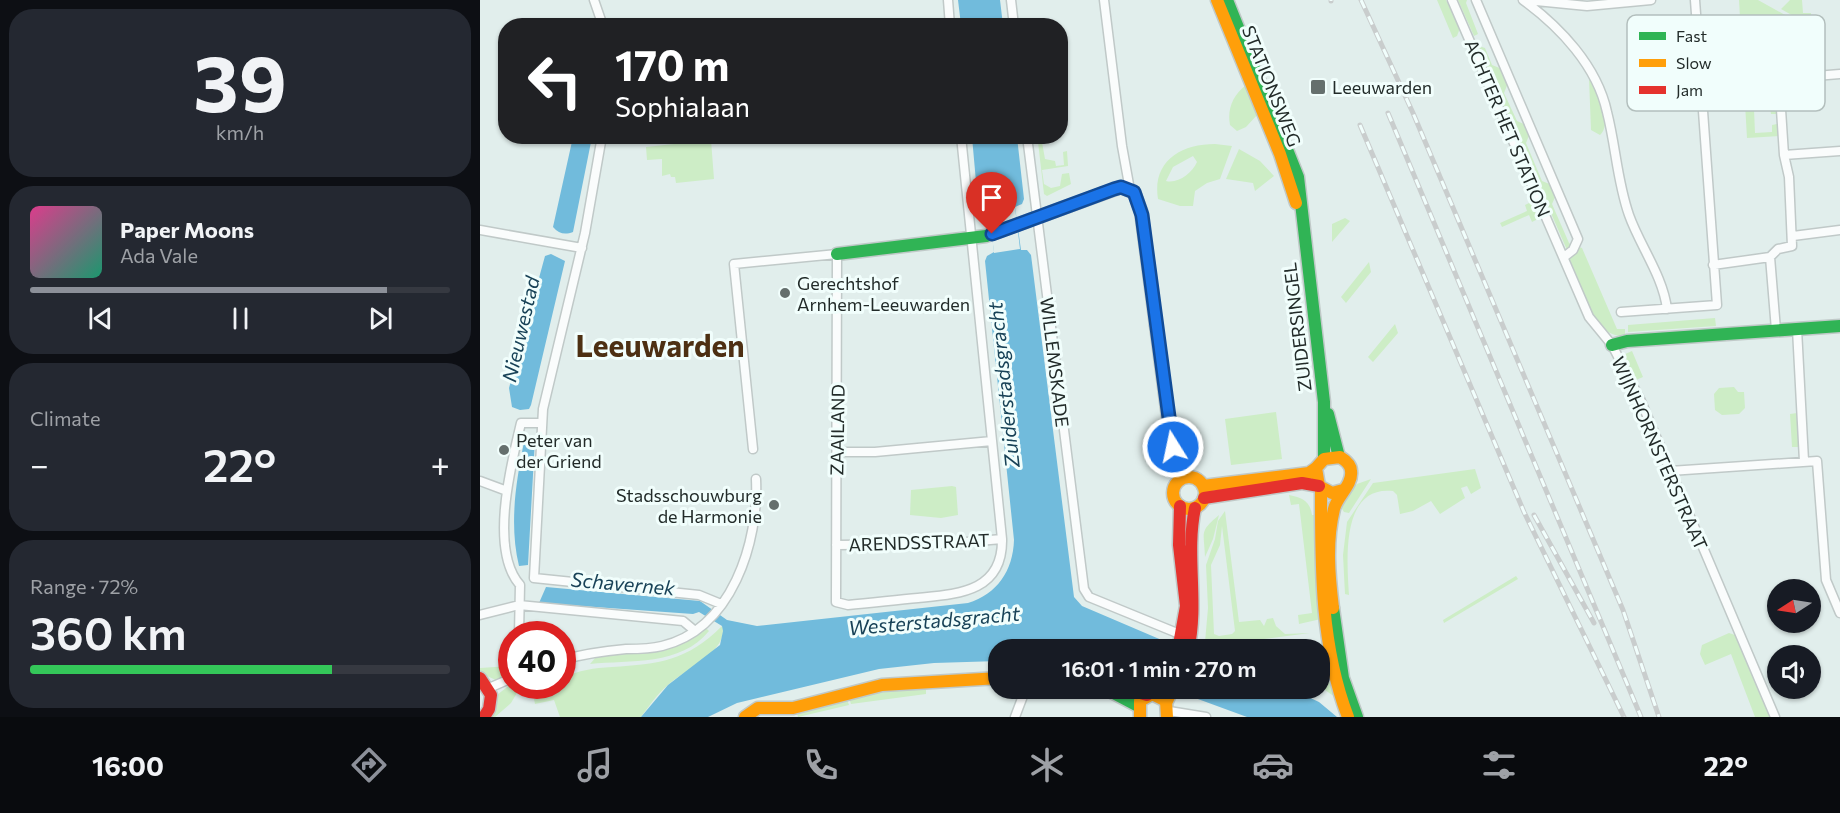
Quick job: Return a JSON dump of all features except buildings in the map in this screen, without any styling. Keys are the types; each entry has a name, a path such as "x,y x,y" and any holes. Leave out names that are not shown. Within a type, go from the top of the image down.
{"main road":[{"name":"STATIONSWEG","path":"1216,0 1296,186"},
{"name":"STATIONSWEG","path":"1227,0 1291,156 1296,186"},
{"name":"ZUIDERSINGEL","path":"1296,186 1306,248 1324,402 1338,457"},
{"path":"837,254 971,239 992,234 1114,189 1130,190 1140,202 1170,432 1183,478"},
{"path":"1611,345 1627,341 1840,326"},
{"name":"ZUIDERSINGEL","path":"1320,464 1324,402"},
{"path":"1204,492 1309,473 1320,464 1338,457 1347,462 1351,472 1350,482 1334,508 1329,542 1329,567 1335,682 1348,717"},
{"path":"1320,464 1316,480 1320,487 1319,556 1345,687 1357,717"},
{"path":"1181,639 1186,606 1179,545 1180,506 1173,495 1177,482 1183,478 1194,478 1204,492"},
{"path":"1204,492 1310,482 1332,493 1343,490"},
{"path":"1190,639 1195,617 1190,529 1195,508 1204,492"},
{"path":"1180,506 1195,508"},
{"path":"480,678 489,688 490,705 484,717"},
{"path":"749,716 758,708 766,713 793,708 882,685 988,679"},
{"path":"1120,699 1139,712 1163,703"},
{"path":"779,717 793,708"}],"street":[{"path":"594,0 600,18"},
{"path":"948,0 949,18"},
{"path":"1011,0 1013,18"},
{"path":"1104,0 1122,146 1130,190"},
{"name":"ACHTER HET STATION","path":"1452,0 1564,257"},
{"path":"1476,0 1578,239 1573,250 1564,257"},
{"path":"1524,0 1597,6 1651,0"},
{"path":"1524,0 1558,30 1588,68 1599,88 1608,115 1622,193 1640,242 1664,292 1667,309"},
{"path":"1695,0 1696,15"},
{"path":"1825,75 1840,74"},
{"path":"1621,312 1717,304 1703,111"},
{"path":"1713,265 1770,257 1778,249 1792,246 1789,167 1784,155 1781,111"},
{"path":"534,578 542,423 548,384 582,248 601,144"},
{"path":"962,144 1002,539"},
{"name":"WILLEMSKADE","path":"1028,144 1083,587 1089,597 1182,635"},
{"path":"1784,155 1840,151"},
{"path":"480,230 582,248"},
{"path":"1793,236 1840,230"},
{"path":"753,449 734,264 837,254"},
{"name":"ZAAILAND","path":"837,254 835,594 838,604 848,605 966,592 984,582 991,574 999,559 1002,539"},
{"name":"WIJNHORNSTERSTRAAT","path":"1564,257 1595,327 1611,345 1640,399 1775,717"},
{"path":"1770,257 1776,330"},
{"path":"1797,329 1804,461"},
{"path":"519,621 520,585 513,576 508,556 505,517 507,491 521,423 542,423"},
{"path":"837,452 875,452 992,441"},
{"path":"1670,471 1817,461 1825,575 1840,613"},
{"path":"576,657 605,651 660,647 695,631 721,604 744,564 751,542 756,509 756,479"},
{"path":"480,481 507,491"},
{"name":"ARENDSSTRAAT","path":"836,545 943,544 1002,539"},
{"path":"520,585 534,578 699,595 721,604"},
{"path":"480,615 519,605 683,621 695,631"},
{"path":"489,688 498,684"},
{"path":"1015,717 1022,699"},
{"path":"1163,703 1206,717"}],"green space":[{"path":"1437,0 1446,0 1460,28 1457,36 1453,38"},
{"path":"1458,0 1467,0 1466,3 1478,34 1474,36"},
{"path":"1739,0 1758,0 1785,15 1740,15"},
{"path":"1790,0 1802,0 1803,13 1811,13 1811,15 1792,15 1781,9"},
{"path":"1479,48 1485,48 1492,65 1502,69 1508,83 1504,93 1517,121 1526,125 1530,133 1526,143 1542,181 1552,185 1556,195 1552,204 1569,243 1572,245 1567,250"},
{"path":"1589,78 1600,98 1605,115 1604,130 1600,135 1591,130"},
{"path":"1246,85 1258,114 1246,127 1237,131 1230,125 1230,108 1234,98"},
{"path":"1745,111 1754,111 1755,133 1772,132 1772,125 1777,124 1780,136 1747,138"},
{"path":"711,144 714,179 676,183 675,177 671,177 670,174 662,176 662,159 647,160 646,147"},
{"path":"1038,144 1042,144 1045,159 1055,161 1056,166 1064,165 1063,152 1067,151 1068,166 1042,170 1044,184 1051,188 1060,186 1062,174 1069,173 1071,184 1047,196 1044,194"},
{"path":"1202,145 1232,146 1220,179 1207,183 1195,191 1193,206 1180,206 1158,199 1157,186 1164,165 1180,152","holes":["1193,156 1197,162 1184,177 1175,181 1166,181 1173,167"]},
{"path":"1239,149 1260,161 1274,176 1255,191 1253,183 1226,179"},
{"path":"1531,202 1538,219 1532,222 1529,215 1502,227 1500,223 1527,211 1525,205"},
{"path":"1345,218 1350,221 1332,242 1332,224"},
{"path":"1579,247 1582,248 1617,329 1625,329 1625,336 1613,334 1603,328 1588,307 1569,258"},
{"path":"1369,262 1371,272 1346,303 1341,297"},
{"path":"1715,318 1716,326 1628,332 1628,325"},
{"path":"1395,324 1398,333 1373,362 1368,357"},
{"path":"1632,351 1643,377 1636,380 1623,355"},
{"path":"1734,387 1738,392 1744,392 1745,408 1739,414 1722,415 1715,410 1714,394 1719,388"},
{"path":"1276,412 1282,459 1231,465 1225,419"},
{"path":"1797,413 1799,454 1798,447 1792,447 1790,414"},
{"path":"1475,469 1481,488 1471,494 1467,486 1461,488 1465,498 1440,514 1431,501 1413,511 1400,514 1397,495 1393,491 1376,492 1363,500 1355,512 1350,528 1349,595 1345,594 1343,555 1347,522 1373,483"},
{"path":"1371,479 1349,513 1344,512 1338,503 1357,484"},
{"path":"956,487 958,515 941,518 910,515 911,490"},
{"path":"1289,495 1305,501 1310,506 1312,515 1318,515 1321,619 1299,624 1298,615 1312,613 1299,504 1291,505"},
{"path":"1225,511 1239,622 1260,620 1264,626 1267,619 1273,618 1276,626 1285,634 1310,633 1264,639 1205,639 1208,608 1206,565 1215,539 1218,521","holes":["1222,526 1235,631 1232,634 1219,636 1214,634 1211,565 1220,545"]},
{"path":"1219,515 1213,539 1205,557 1204,533 1208,525"},
{"path":"1516,576 1518,579 1444,623 1443,620"},
{"path":"722,626 723,635 712,652 664,689 641,717 560,717 554,700 535,704 534,699 576,699 576,673 672,659 697,647"},
{"path":"706,628 709,631 697,642 670,656 590,664 596,657 654,651 681,644"},
{"path":"1729,633 1735,635 1770,717 1755,717 1731,654 1705,665 1700,654 1702,645"},
{"path":"1330,663 1335,697 1330,694"},
{"path":"498,667 498,679 480,673 480,668"},
{"path":"926,687 926,694 851,704 849,698 884,690"},
{"path":"497,695 498,699 513,699 495,717 490,717"},
{"path":"847,699 849,705 798,717 797,713"}],"water":[{"path":"958,0 1000,0 1002,18 960,18"},
{"path":"571,144 591,144 573,232 565,234 553,227"},
{"path":"973,144 1018,144 1024,199 1022,204 1015,207 1021,250 1027,250 1031,255 1074,597 1082,606 1159,639 988,639 988,661 934,663 879,669 737,703 708,717 641,717 668,685 720,645 722,626 699,612 693,614 539,603 546,587 700,601 727,620 757,626 968,603 987,594 1002,580 1010,562 1014,540 985,261 987,256 994,252 989,210 981,209 978,204"},
{"path":"551,254 565,261 531,405 529,409 520,410 512,407 509,388 545,256"},
{"path":"535,439 528,565 519,566 514,535 516,488 524,442"},
{"path":"1198,699 1313,699 1337,717 1247,717"}],"pier":[{"path":"1015,207 1020,249 994,253 989,211"}],"railway":[{"path":"1361,0 1413,113 1623,610 1659,717"},
{"path":"1388,113 1641,717"},
{"path":"1360,125 1524,512 1624,717"},
{"path":"1534,515 1594,623"}],"traffic: fast":[{"path":"1227,0 1298,177 1324,402 1324,459"},
{"path":"837,254 986,236 1121,187 1134,192 1141,211 1156,325"},
{"path":"1612,345 1627,341 1840,326"},
{"path":"1328,414 1339,457"},
{"path":"1333,608 1343,678 1357,717"},
{"path":"1125,699 1138,706"}],"traffic: slow":[{"path":"1217,0 1280,154 1296,203"},
{"path":"1156,325 1170,432 1183,478"},
{"path":"1333,608 1329,558 1331,521 1336,504 1350,481 1351,469 1349,464 1340,457 1324,459 1316,468 1319,486 1332,493 1343,490"},
{"path":"1203,486 1309,473 1316,468"},
{"path":"1189,477 1200,482 1205,493 1200,504 1189,509 1178,504 1173,493 1178,482 1189,477"},
{"path":"1321,488 1322,575 1327,633 1332,661 1348,717"},
{"path":"745,717 758,708 793,708 882,685 988,679"},
{"path":"1140,717 1140,701 1152,694 1166,701 1167,717"}],"traffic: jam":[{"path":"1204,498 1302,483 1319,486"},
{"path":"1180,506 1179,545 1186,606 1180,639"},
{"path":"1190,639 1192,615 1191,543 1195,508"},
{"path":"480,678 491,695 489,709 484,717"}],"place":[{"name":"Leeuwarden","path":"1318,87"},
{"name":"Gerechtshof Arnhem-Leeuwarden","path":"785,293"},
{"name":"Peter van der Griend","path":"504,450"},
{"name":"Stadsschouwburg de Harmonie","path":"774,505"}],"district":[{"name":"Leeuwarden","path":"660,344"}],"route":[{"path":"992,234 1114,189 1121,187 1134,192 1140,202 1142,215 1173,447"}],"water label":[{"name":"Nieuwestad","path":"520,329"},
{"name":"Zuiderstadsgracht","path":"1003,385"},
{"name":"Schavernek","path":"623,583"},
{"name":"Westerstadsgracht","path":"934,620"}]}
